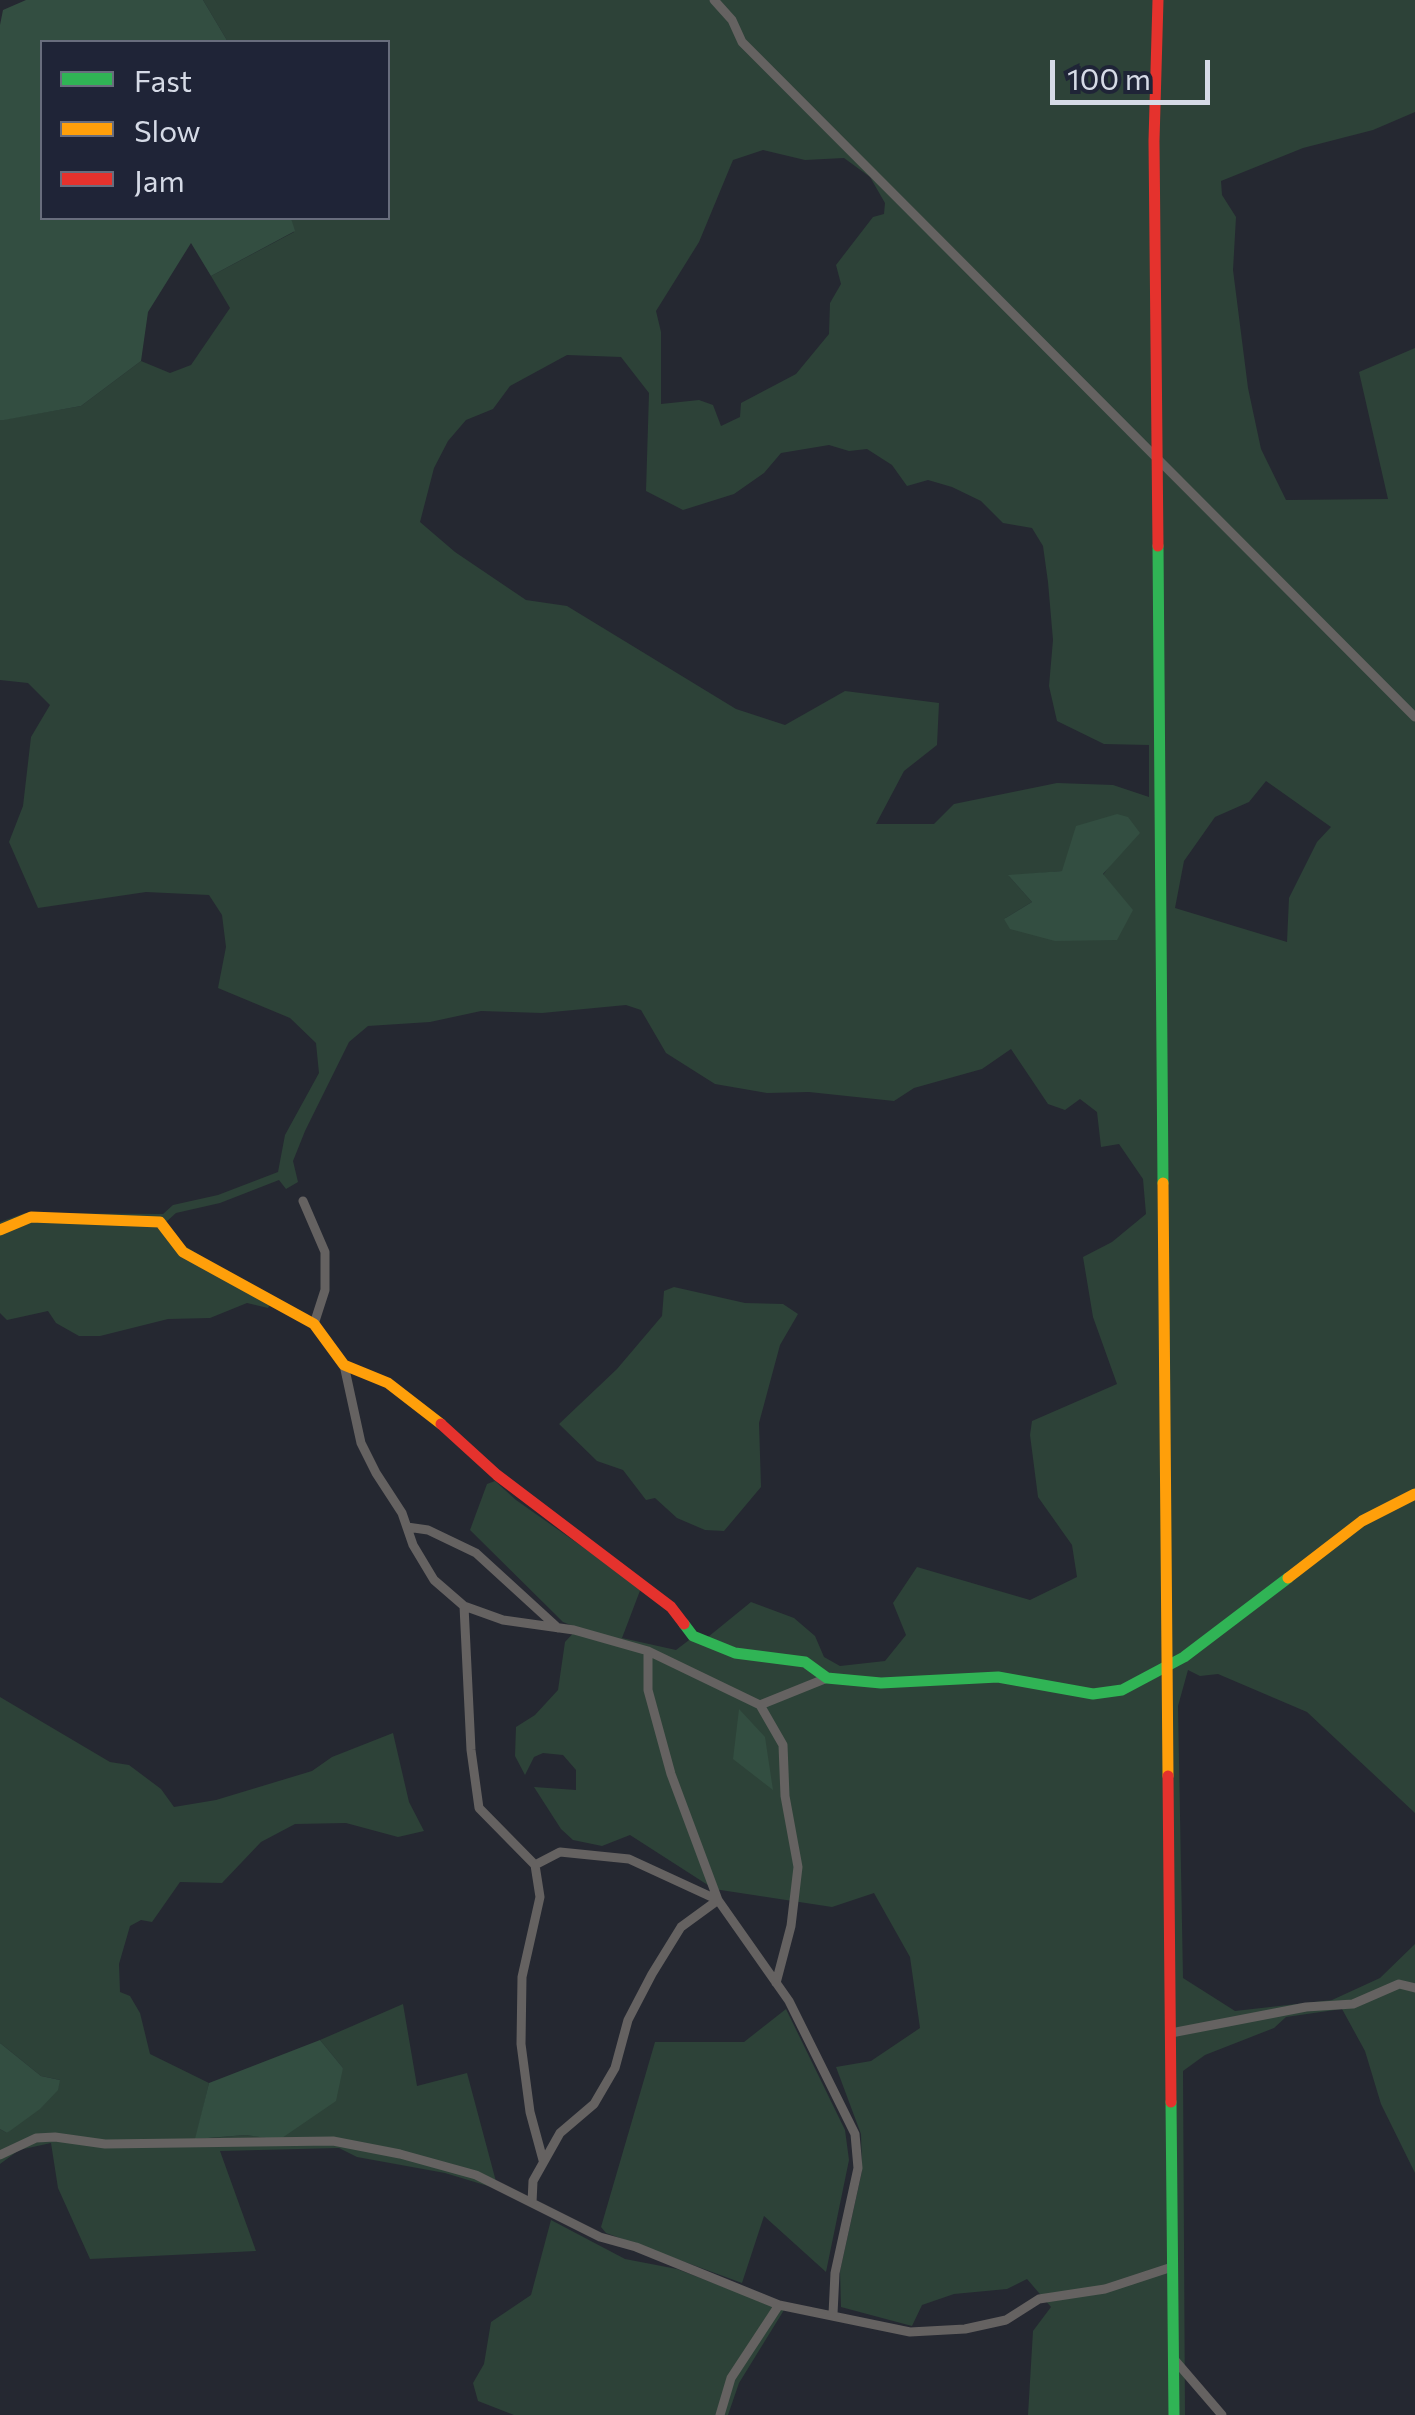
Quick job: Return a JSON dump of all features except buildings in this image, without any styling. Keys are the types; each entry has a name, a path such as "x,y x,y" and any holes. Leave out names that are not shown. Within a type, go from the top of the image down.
{"street":[{"path":"714,0 732,20 742,42 1415,717"},
{"path":"1158,0 1154,141 1174,2415"},
{"path":"303,1201 325,1252 325,1290 314,1324"},
{"path":"0,1230 31,1217 160,1222 183,1252 314,1324 344,1365 361,1443 434,1580 464,1606 503,1620 648,1650 760,1705 783,1745 785,1796 798,1867 790,1926 776,1983"},
{"path":"344,1365 388,1383 412,1400 497,1475 672,1608 693,1636 736,1653 805,1662 828,1678"},
{"path":"760,1705 828,1678 881,1683 998,1678 1093,1694 1122,1690 1169,1668 1362,1521 1415,1494"},
{"path":"406,1527 428,1530 476,1553 560,1630"},
{"path":"464,1606 471,1750 479,1808 535,1865 540,1897 522,1976 522,2044 530,2112 544,2160"},
{"path":"648,1650 648,1690 718,1900 776,1983 820,2057 855,2134 858,2168 835,2274 832,2314"},
{"path":"535,1865 560,1852 629,1859 718,1900"},
{"path":"532,2203 532,2181 560,2133 594,2104 615,2068 628,2020 681,1927 718,1900"},
{"path":"1172,2033 1306,2007 1353,2004 1399,1984 1415,1988"},
{"path":"0,2155 36,2138 55,2137 105,2144 333,2141 476,2175 600,2237 636,2246 779,2305 910,2332 966,2330 1006,2320 1039,2299 1105,2289 1172,2267"},
{"path":"720,2415 732,2378 779,2305"},
{"path":"1174,2358 1222,2415"}],"green space":[{"path":"26,0 203,0 227,40 40,40 40,220 292,220 295,231 211,276 191,243 148,312 141,361 81,406 0,420 0,25 3,10"},
{"path":"203,0 1415,0 1415,112 1373,130 1303,148 1221,181 1222,195 1236,217 1233,270 1248,388 1261,449 1286,500 1388,499 1359,372 1415,348 1415,1813 1307,1712 1218,1674 1200,1676 1188,1670 1178,1706 1183,1978 1235,2011 1332,2000 1380,1978 1415,1944 1415,2173 1381,2104 1365,2051 1342,2009 1286,2017 1274,2028 1205,2055 1183,2071 1185,2415 1028,2415 1033,2331 1051,2307 1027,2279 1007,2289 954,2294 922,2305 912,2326 841,2307 840,2271 862,2171 861,2134 836,2067 871,2061 920,2028 910,1957 874,1893 832,1907 714,1889 630,1835 602,1846 573,1840 561,1829 534,1787 576,1790 576,1770 563,1755 543,1753 534,1757 525,1775 515,1756 516,1727 535,1715 558,1690 565,1642 578,1628 563,1622 470,1530 487,1484 495,1481 641,1588 622,1638 676,1650 697,1634 708,1637 751,1602 794,1618 815,1636 824,1657 840,1666 885,1661 906,1635 893,1603 917,1567 1030,1600 1077,1577 1072,1545 1038,1497 1030,1435 1032,1421 1117,1384 1093,1317 1083,1257 1112,1242 1146,1214 1143,1179 1119,1144 1101,1147 1097,1112 1080,1099 1065,1110 1048,1104 1011,1049 982,1069 914,1088 894,1101 809,1092 767,1093 715,1084 666,1053 641,1010 626,1005 542,1013 481,1011 430,1022 368,1026 349,1042 305,1131 293,1161 298,1182 286,1189 279,1180 220,1203 176,1213 166,1222 175,1240 273,1300 268,1308 247,1303 210,1318 168,1319 100,1336 79,1336 56,1323 48,1311 7,1320 0,1313 0,1222 25,1213 163,1214 173,1205 218,1195 278,1172 285,1135 319,1073 316,1043 290,1018 218,988 226,947 222,915 209,895 146,892 38,908 9,842 23,806 31,737 50,705 28,683 0,680 0,420 81,406 141,361 170,373 191,365 230,308 211,276 294,232 291,220 390,220 390,40 227,40","holes":["763,150 805,160 844,158 870,177 885,203 884,214 873,217 836,265 841,284 830,303 829,334 796,374 741,403 740,417 721,426 713,405 699,400 661,404 661,332 656,311 699,242 733,160","567,355 621,357 649,393 646,491 683,510 734,494 764,473 781,453 829,445 849,451 867,449 892,465 907,486 928,480 952,487 981,501 1003,523 1032,528 1043,546 1048,582 1053,640 1049,686 1057,721 1104,744 1149,745 1149,797 1113,785 1057,783 954,804 934,824 876,824 904,771 937,745 939,703 845,691 785,725 736,709 567,606 526,600 455,552 420,522 434,468 448,441 466,420 493,409 510,386","1266,781 1331,827 1317,842 1289,898 1287,942 1175,908 1184,861 1215,817 1249,802","1121,850 1103,875 1004,919 1032,902 1009,876 1062,871"]},
{"path":"1117,814 1128,817 1140,833 1103,874 1133,910 1117,940 1055,941 1010,929 1004,919 1032,902 1008,875 1062,871 1076,826"},
{"path":"674,1287 745,1303 783,1304 798,1314 780,1345 759,1423 761,1487 724,1531 705,1530 677,1518 655,1498 646,1500 623,1470 597,1461 559,1424 617,1369 662,1316 664,1291"},
{"path":"0,1697 110,1762 129,1765 161,1789 174,1807 216,1800 312,1771 332,1757 393,1733 409,1802 424,1831 398,1837 346,1823 295,1824 261,1842 222,1883 180,1882 152,1922 141,1920 130,1926 119,1964 120,1992 130,1996 140,2013 150,2054 209,2083 196,2139 246,2135 279,2139 343,2068 320,2040 403,2004 417,2086 467,2073 498,2189 445,2173 357,2157 339,2148 220,2151 256,2251 90,2259 58,2188 51,2143 19,2150 0,2164 0,2129 7,2133 60,2080 41,2076 0,2043"},
{"path":"739,1709 765,1737 773,1790 733,1759"},
{"path":"786,2009 845,2130 849,2160 826,2272 764,2216 742,2283 606,2233 601,2227 655,2042 744,2042"},
{"path":"320,2040 343,2068 336,2101 279,2140 246,2135 195,2139 209,2083"},
{"path":"0,2043 41,2076 60,2080 58,2090 40,2109 7,2133 0,2129"},
{"path":"551,2220 625,2259 677,2269 784,2310 739,2383 728,2415 514,2415 478,2401 473,2383 484,2364 491,2322 531,2295"}],"traffic: fast":[{"path":"1158,546 1163,1183"},
{"path":"684,1624 693,1636 735,1653 805,1662 827,1678 881,1683 998,1677 1093,1694 1122,1690 1184,1657 1288,1578"},
{"path":"1171,2102 1174,2415"}],"traffic: slow":[{"path":"1163,1183 1168,1776"},
{"path":"0,1230 31,1217 160,1222 183,1252 314,1324 344,1365 388,1383 441,1424"},
{"path":"1288,1578 1362,1521 1415,1494"}],"traffic: jam":[{"path":"1158,0 1154,141 1158,546"},
{"path":"441,1424 497,1475 671,1607 684,1624"},
{"path":"1168,1776 1171,2102"}]}
